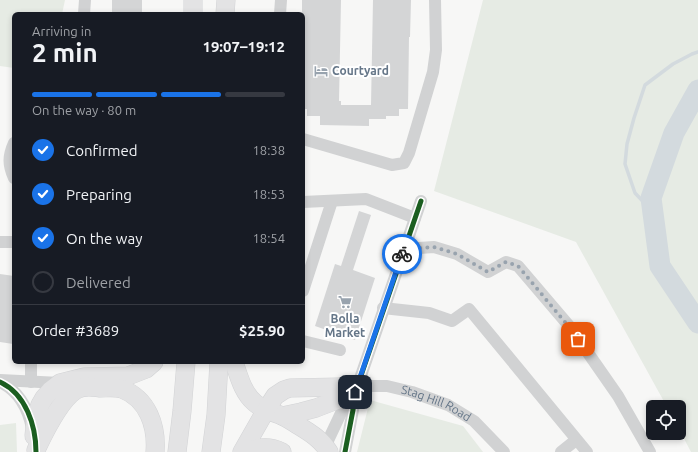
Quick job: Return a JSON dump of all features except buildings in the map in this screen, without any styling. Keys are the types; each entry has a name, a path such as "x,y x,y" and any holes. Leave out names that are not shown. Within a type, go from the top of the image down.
{"highway":[{"path":"192,12 193,0"},
{"path":"225,12 226,0"},
{"path":"35,446 36,416 40,405 44,398 60,383 84,377 128,376 146,369 152,364"},
{"path":"177,452 186,364"},
{"path":"211,452 216,415 219,364"},
{"path":"235,364 241,384 255,403 317,438 326,450"},
{"path":"60,383 83,387 121,389 132,395 148,412 152,422 155,434 154,452"},
{"path":"35,446 58,410 71,394 83,387"},
{"path":"242,452 274,413 275,396 284,390 290,388 339,387 355,392"},
{"path":"274,413 301,412 316,408 355,392"},
{"path":"246,452 253,449 266,448 282,452"}],"street":[{"path":"84,12 85,0"},
{"path":"280,0 280,12"},
{"path":"305,140 392,165 404,163 409,153 433,72 436,50 435,0"},
{"path":"12,148 9,156 12,173"},
{"path":"305,202 366,199 415,218"},
{"path":"305,285 332,201"},
{"path":"345,452 355,392 421,201"},
{"path":"0,242 12,242"},
{"path":"404,249 434,247 457,254 488,272 506,262 518,266 570,328 614,389 650,452"},
{"path":"383,308 429,313 452,321 469,309 587,452"},
{"path":"305,341 340,350"},
{"path":"30,382 31,364"},
{"path":"0,381 60,383"},
{"path":"0,381 7,385 16,394 26,408 31,420 35,446"},
{"name":"Stag Hill Road","path":"355,392 369,386 387,386 412,392 448,404 474,421 504,452"},
{"path":"326,450 341,413 355,392"},
{"path":"561,452 576,440"}],"shaded area":[{"path":"0,0 65,0 62,12 12,12 12,68 0,66"},
{"path":"483,0 698,0 698,452 691,452 685,440 686,440 686,400 663,400 576,242 434,191"},
{"path":"370,400 463,426 483,452 357,452"},
{"path":"16,423 17,452 0,452 0,425"}],"waterway":[{"path":"653,212 635,193 625,164 627,144 634,118 645,85 673,64 698,52"},
{"path":"698,90 674,133 651,198 660,266 698,323"}],"cycle path":[{"path":"345,452 355,393 421,201"},
{"path":"0,382 17,394 28,412 34,432 36,452"}],"way so far":[{"path":"402,254 404,249 434,247 457,254 488,272 506,262 518,266 578,339"}],"place":[{"name":"Courtyard","path":"321,71"},
{"name":"Bolla Market","path":"345,302"}],"route":[{"path":"355,392 402,254"}]}
